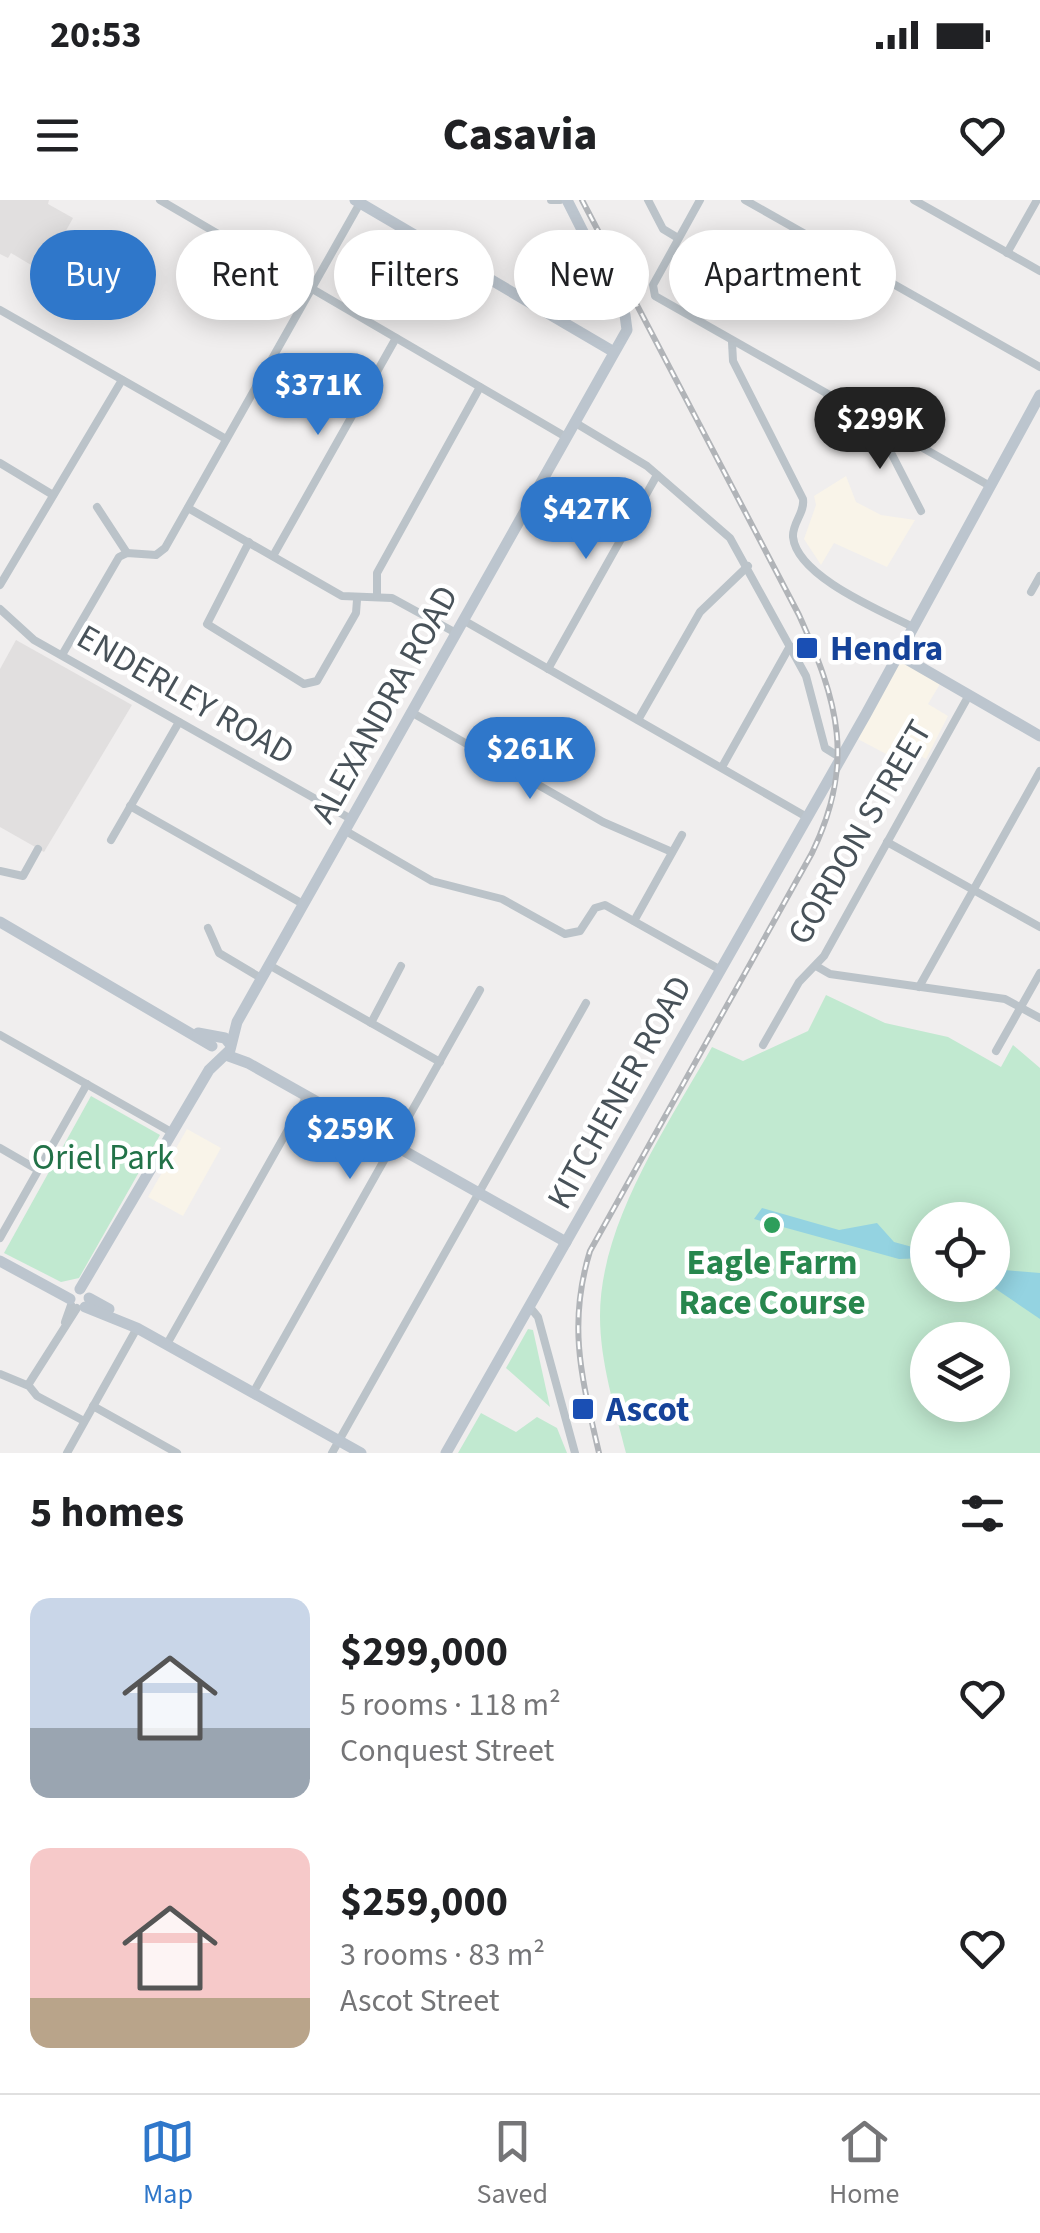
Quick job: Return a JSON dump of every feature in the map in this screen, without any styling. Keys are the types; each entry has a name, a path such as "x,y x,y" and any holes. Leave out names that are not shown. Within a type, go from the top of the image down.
{"street":[{"path":"160,200 211,230"},
{"path":"551,200 564,200"},
{"name":"ALEXANDRA ROAD","path":"28,1386 614,352 628,320 564,200"},
{"path":"648,200 663,229 669,233"},
{"path":"683,230 700,200"},
{"path":"745,200 1040,367"},
{"path":"1007,253 1037,200"},
{"path":"314,282 357,201 614,352"},
{"path":"920,202 1040,271"},
{"path":"669,257 652,292 669,303"},
{"path":"314,290 566,437"},
{"path":"0,310 226,440"},
{"path":"97,507 127,553 149,557 161,553 293,320"},
{"path":"697,320 990,486"},
{"path":"273,556 396,338"},
{"path":"732,342 733,361 804,499 793,536 804,561 817,574 911,626"},
{"path":"0,585 122,380"},
{"path":"376,597 376,573 480,387"},
{"name":"KITCHENER ROAD","path":"446,1453 1038,404"},
{"path":"574,422 657,475 718,524 748,566 790,646 809,684 825,748 838,756"},
{"path":"887,427 886,443 921,511"},
{"path":"0,464 53,495"},
{"path":"548,668 657,475"},
{"path":"188,508 342,596 357,600 392,598 456,633"},
{"path":"248,542 207,624 304,684 317,682 356,614 357,600"},
{"path":"62,655 116,562 127,553"},
{"path":"638,720 700,612 748,566"},
{"path":"1031,592 1040,576"},
{"name":"ENDERLEY ROAD","path":"0,609 25,634 179,722 432,880 502,898 565,934 580,931 598,906 634,921"},
{"path":"463,620 805,816"},
{"path":"722,767 790,646"},
{"path":"896,653 1040,736"},
{"name":"GORDON STREET","path":"764,1045 798,982 816,966 969,695"},
{"path":"411,712 602,822 672,852"},
{"path":"111,840 179,722"},
{"path":"920,987 1040,771"},
{"path":"130,806 303,904"},
{"path":"682,835 634,921 719,969"},
{"path":"887,842 1040,927"},
{"path":"0,871 23,876 38,849"},
{"path":"0,922 566,1242"},
{"path":"208,928 219,954 262,978"},
{"path":"269,965 440,1062"},
{"path":"371,1023 400,966"},
{"path":"816,966 830,974 1004,999 1040,1018"},
{"path":"996,1051 1040,973"},
{"path":"253,1392 480,990"},
{"path":"336,1447 586,1003"},
{"path":"0,1034 173,1133"},
{"path":"0,1238 87,1084"},
{"path":"166,1344 307,1096"},
{"path":"0,1148 38,1170"},
{"path":"544,1230 554,1262"},
{"path":"0,1261 137,1328 253,1392 336,1447 361,1453"},
{"path":"529,1306 538,1317 575,1453"},
{"path":"67,1453 137,1328"},
{"path":"0,1374 28,1386 37,1396 84,1422"},
{"path":"93,1406 177,1453"}],"shaded area":[{"path":"0,200 49,200 48,204 73,218 66,230 30,230 30,264 11,253 8,258 0,254"},
{"path":"846,476 856,502 881,515 915,520 887,567 834,543 821,565 804,539 816,505 814,496"},
{"path":"16,640 132,705 44,852 0,827 0,669"},
{"path":"900,660 940,684 928,704 948,716 926,759 895,742 888,755 856,738"},
{"path":"187,1129 221,1148 183,1216 148,1197"}],"green space":[{"name":"Eagle Farm Race Course","path":"826,995 885,1023 948,1037 1001,1067 1013,1045 1040,1068 1040,1453 626,1453 605,1368 601,1333 603,1281 611,1246 639,1176 712,1047 743,1061 808,1031"},
{"name":"Oriel Park","path":"91,1096 160,1135 79,1278 61,1282 4,1253"},
{"path":"528,1329 533,1330 550,1407 506,1368"},
{"path":"481,1413 516,1432 537,1417 557,1428 567,1453 458,1453"}],"water":[{"path":"762,1208 839,1230 877,1223 894,1242 910,1246 910,1259 899,1259 754,1219"},
{"path":"1010,1270 1040,1273 1040,1319 1010,1299"}],"railway":[{"path":"582,200 799,615 832,705 838,761 826,820 812,853 590,1251 578,1328 583,1376 599,1453"}],"place":[{"name":"Hendra","path":"807,648"},
{"name":"Eagle Farm Race Course","path":"772,1225"},
{"name":"Ascot","path":"583,1409"}]}
